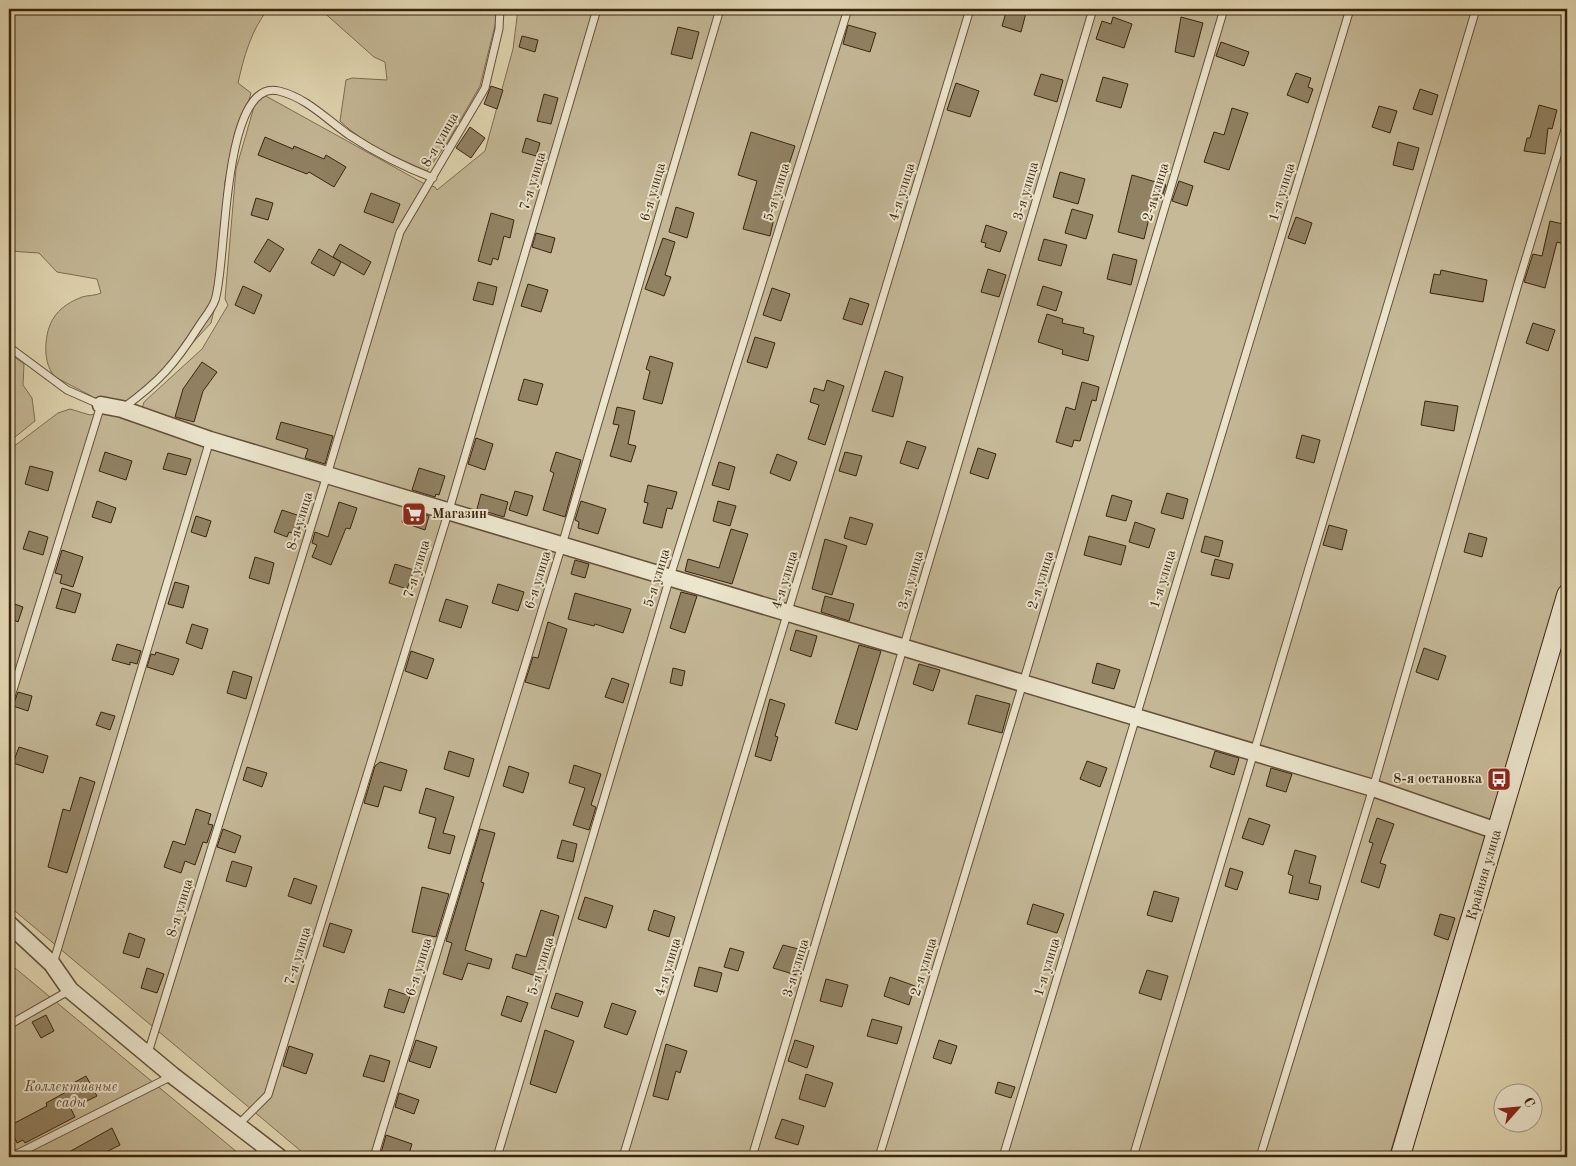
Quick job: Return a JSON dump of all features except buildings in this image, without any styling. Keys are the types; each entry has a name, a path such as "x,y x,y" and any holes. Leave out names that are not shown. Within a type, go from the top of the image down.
{"main road":[{"name":"Крайняя улица","path":"1400,1157 1567,594"}],"street":[{"path":"101,405 122,410 210,440 327,476 449,510 788,614 1373,788 1497,831"},
{"path":"9,924 52,964 70,990 148,1053 172,1075 273,1153"}],"lane":[{"name":"8-я улица","path":"148,1053 327,476 400,232 485,88 499,30 500,9"},
{"name":"7-я улица","path":"238,1125 268,1096 449,510 597,9"},
{"name":"6-я улица","path":"374,1157 562,545 720,9"},
{"name":"5-я улица","path":"497,1157 670,577 848,9"},
{"name":"4-я улица","path":"623,1157 970,9"},
{"name":"3-я улица","path":"752,1157 1093,9"},
{"name":"2-я улица","path":"879,1157 1224,9"},
{"name":"1-я улица","path":"1003,1157 1134,716 1350,9"},
{"path":"1133,1157 1476,9"},
{"path":"122,410 147,391 176,363 216,300 231,165 252,99 266,90 278,90 306,101 350,135 408,168 433,178"},
{"path":"1260,1157 1373,788 1518,284 1567,123"},
{"path":"9,348 67,390 101,405 9,702"},
{"path":"52,964 210,440"},
{"path":"9,1025 70,990"},
{"path":"11,1157 172,1075"},
{"path":"253,1157 273,1153"}],"green space":[{"path":"9,9 268,9 257,26 249,44 238,83 251,93 225,181 219,290 211,323 175,362 129,403 101,401 55,377 47,361 46,343 52,320 61,309 74,301 82,297 101,293 97,279 57,272 39,253 9,251"},
{"path":"320,9 499,9 480,86 447,143 427,171 370,144 340,121 346,80 352,78 387,80 385,62 374,57"},
{"path":"518,9 1567,9 1567,566 1389,1157 308,1157 9,906 9,450 58,413 70,409 90,415 104,412 132,422 141,412 144,402 202,349 228,305 225,299 236,169 256,100 264,95 423,183 435,187 437,190 485,151 513,49"},
{"path":"9,353 24,364 23,385 32,398 35,421 9,442"},
{"name":"Коллективные сады","path":"9,963 243,1157 9,1157"}],"place":[{"name":"Магазин","path":"414,514"},
{"name":"8-я остановка","path":"1499,779"}]}
